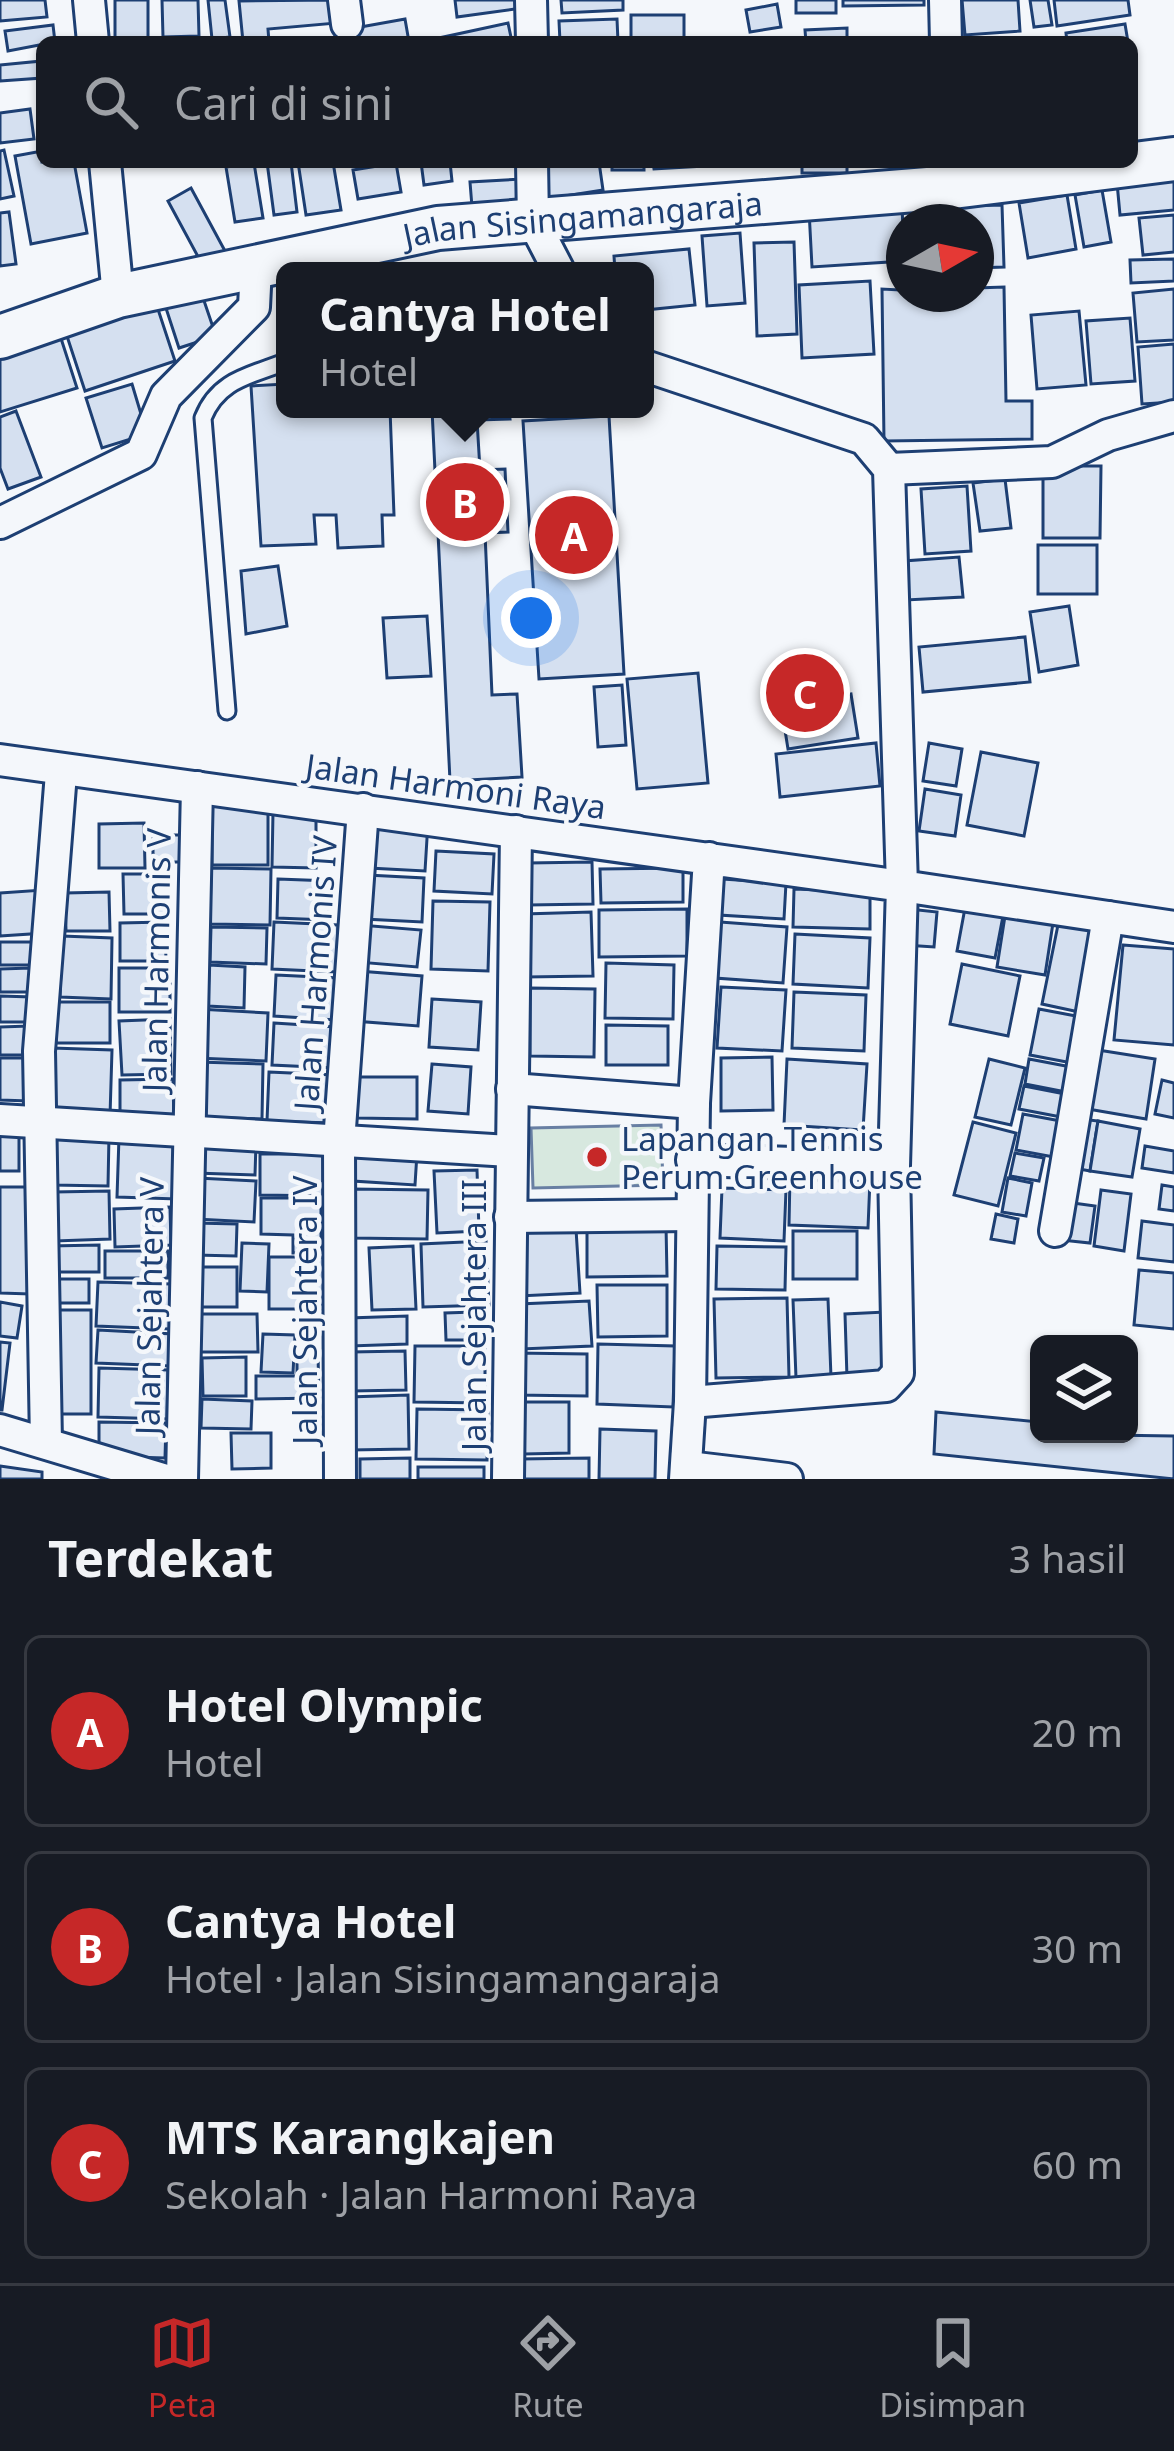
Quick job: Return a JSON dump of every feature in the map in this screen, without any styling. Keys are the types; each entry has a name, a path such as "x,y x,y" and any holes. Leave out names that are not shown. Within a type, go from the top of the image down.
{"main road":[{"name":"Jalan Sisingamangaraja","path":"1138,161 1174,159"},
{"name":"Jalan Sisingamangaraja","path":"321,262 438,228 1041,168"},
{"name":"Jalan Sisingamangaraja","path":"0,337 118,296 276,265"}],"street":[{"path":"88,0 92,36"},
{"path":"531,0 532,36"},
{"path":"945,0 946,36"},
{"path":"106,168 118,296"},
{"path":"532,168 532,220 554,262"},
{"path":"0,523 141,454 166,396 254,307 256,267"},
{"path":"654,369 864,439 889,469 902,886 894,1166 898,1373 894,1382 690,1402"},
{"path":"889,469 1052,462 1108,435 1174,416"},
{"name":"Jalan Harmoni Raya","path":"0,760 1174,927"},
{"path":"46,1442 39,1052 61,772"},
{"name":"Jalan Harmonis V","path":"188,1134 197,787"},
{"name":"Jalan Harmonis IV","path":"339,1142 362,808"},
{"name":"Jalan Sejahtera III","path":"508,1479 516,831"},
{"path":"709,858 694,1103 686,1473 787,1479"},
{"path":"1055,1231 1108,917"},
{"path":"512,1089 694,1103"},
{"path":"0,1120 510,1151"},
{"name":"Jalan Sejahtera V","path":"182,1479 188,1134"},
{"name":"Jalan Sejahtera IV","path":"339,1142 340,1479"},
{"path":"692,1160 894,1166"},
{"path":"510,1217 692,1215"},
{"path":"0,1430 163,1479"}],"lane":[{"path":"227,711 203,418 211,398 227,383 276,365"}],"shaded area":[{"name":"Lapangan Tennis Perum Greenhouse","path":"661,1125 663,1185 533,1188 531,1128"}],"building":[{"path":"0,0 45,0 47,17 0,21"},
{"path":"115,0 148,0 148,36 115,36"},
{"path":"162,0 198,0 199,36 163,36"},
{"path":"208,0 225,0 230,36 212,36"},
{"path":"335,0 337,23 242,36 239,1"},
{"path":"455,0 521,0 522,8 457,17"},
{"path":"561,0 623,0 623,10 562,13"},
{"path":"796,0 836,0 836,13 796,13"},
{"path":"843,0 924,0 924,5 843,6"},
{"path":"962,0 1018,0 1020,31 965,35"},
{"path":"1030,0 1048,0 1052,25 1034,27"},
{"path":"1054,0 1128,0 1130,15 1057,26"},
{"path":"777,4 781,27 750,32 746,10"},
{"path":"631,15 684,15 684,36 631,36"},
{"path":"405,19 408,36 356,36 355,28"},
{"path":"617,19 618,36 560,36 559,21"},
{"path":"508,23 511,36 448,36"},
{"path":"1125,24 1127,36 1066,36"},
{"path":"53,25 54,36 36,36 36,46 8,51 5,31"},
{"path":"847,28 847,36 806,36 805,30"},
{"path":"36,62 36,78 0,81 0,65"},
{"path":"30,109 34,139 0,143 0,113"},
{"path":"4,150 14,196 0,199 0,151"},
{"path":"36,152 36,168 75,168 87,233 31,244 15,156"},
{"path":"1174,167 1174,210 1120,215 1116,172"},
{"path":"226,168 255,168 263,218 235,222"},
{"path":"268,168 292,168 297,212 274,215"},
{"path":"299,168 334,168 341,210 306,215"},
{"path":"397,168 401,192 358,199 353,170"},
{"path":"422,168 451,168 452,181 424,185"},
{"path":"542,168 600,168 603,190 546,199"},
{"path":"802,168 847,168 847,173 802,173"},
{"path":"522,179 524,204 472,207 470,182"},
{"path":"191,188 225,251 202,264 168,201"},
{"path":"1102,190 1111,242 1084,247 1075,195"},
{"path":"1067,195 1076,249 1028,258 1019,203"},
{"path":"886,205 886,262 812,267 809,210"},
{"path":"994,205 1002,205 1004,267 994,267"},
{"path":"9,212 16,264 0,266 0,213"},
{"path":"1174,215 1174,252 1143,255 1139,218"},
{"path":"740,233 745,303 707,306 702,236"},
{"path":"794,242 797,334 757,336 754,243"},
{"path":"689,249 695,305 654,309 654,262 614,262 614,256"},
{"path":"1174,259 1174,281 1131,283 1130,260"},
{"path":"870,281 874,354 802,358 799,285"},
{"path":"199,286 216,336 179,348 163,299"},
{"path":"994,287 1004,287 1006,401 1032,401 1032,439 884,441 882,289 886,289 886,312 994,312"},
{"path":"1174,289 1174,340 1137,342 1133,293"},
{"path":"153,294 175,361 85,391 63,324"},
{"path":"1079,311 1086,385 1037,389 1031,315"},
{"path":"1130,318 1135,381 1091,384 1086,321"},
{"path":"57,326 77,388 0,412 0,344"},
{"path":"1174,344 1174,402 1142,404 1138,347"},
{"path":"132,384 147,434 102,448 86,398"},
{"path":"276,385 276,418 390,418 394,515 382,515 383,546 338,548 336,515 314,515 316,544 261,546 251,386"},
{"path":"16,411 41,477 8,489 0,468 0,417"},
{"path":"432,418 510,418 477,420 480,470 505,469 508,532 485,533 492,695 517,694 522,777 450,781"},
{"path":"609,418 624,674 539,679 523,421"},
{"path":"1043,466 1101,466 1100,538 1043,538"},
{"path":"1005,479 1011,528 980,531 973,483"},
{"path":"967,486 971,551 925,554 921,489"},
{"path":"1038,545 1097,545 1097,594 1038,594"},
{"path":"959,557 963,597 906,600 904,561"},
{"path":"278,566 287,626 246,634 241,571"},
{"path":"1069,606 1078,665 1039,672 1030,612"},
{"path":"427,616 431,676 387,678 383,618"},
{"path":"1025,637 1030,682 923,692 919,647"},
{"path":"698,673 708,783 637,789 627,679"},
{"path":"622,685 626,745 598,747 594,687"},
{"path":"851,694 858,738 788,749 781,705"},
{"path":"876,743 880,786 780,797 776,754"},
{"path":"929,743 962,749 956,786 923,781"},
{"path":"981,752 1038,763 1024,836 967,825"},
{"path":"925,789 961,795 955,836 919,831"},
{"path":"212,800 268,800 268,865 212,865"},
{"path":"273,812 316,813 316,868 272,867"},
{"path":"371,820 428,822 425,871 369,868"},
{"path":"144,823 145,868 99,868 99,824"},
{"path":"153,835 188,835 189,862 153,862"},
{"path":"436,851 494,854 492,894 434,891"},
{"path":"592,862 593,904 528,905 528,863"},
{"path":"211,868 271,869 270,925 210,924"},
{"path":"683,868 683,902 601,903 600,869"},
{"path":"123,874 168,874 168,914 124,914"},
{"path":"367,875 424,878 422,922 364,919"},
{"path":"278,879 330,881 328,920 277,918"},
{"path":"722,879 786,883 784,919 719,915"},
{"path":"794,889 870,892 870,929 793,927"},
{"path":"43,890 45,933 0,936 0,893"},
{"path":"109,892 110,931 66,931 65,893"},
{"path":"433,901 490,902 488,971 431,969"},
{"path":"965,908 1003,916 995,958 957,951"},
{"path":"687,909 687,956 599,957 599,910"},
{"path":"909,909 937,912 934,947 905,945"},
{"path":"591,912 593,976 526,977 524,914"},
{"path":"1060,915 1097,923 1079,1012 1042,1004"},
{"path":"1005,916 1053,923 1045,975 997,967"},
{"path":"165,922 166,961 120,961 120,923"},
{"path":"274,922 338,925 336,972 272,969"},
{"path":"720,922 787,927 783,983 715,978"},
{"path":"360,925 421,930 417,967 357,962"},
{"path":"211,927 267,928 266,964 210,962"},
{"path":"795,934 870,938 868,988 793,984"},
{"path":"62,936 112,938 111,999 60,997"},
{"path":"0,942 32,942 32,965 0,965"},
{"path":"1123,945 1174,949 1174,1045 1114,1040"},
{"path":"606,963 674,965 673,1019 605,1018"},
{"path":"962,964 1020,976 1008,1036 950,1024"},
{"path":"209,965 245,967 244,1008 208,1006"},
{"path":"31,968 31,992 0,992 0,969"},
{"path":"119,968 170,968 170,1012 119,1012"},
{"path":"358,971 422,976 418,1026 354,1021"},
{"path":"276,975 338,978 336,1020 274,1016"},
{"path":"721,987 786,990 782,1051 717,1048"},
{"path":"530,988 595,989 594,1057 530,1056"},
{"path":"794,992 866,995 864,1051 792,1048"},
{"path":"0,996 32,997 32,1022 0,1022"},
{"path":"432,999 481,1002 478,1050 429,1047"},
{"path":"56,1002 110,1002 110,1043 56,1043"},
{"path":"198,1009 268,1013 266,1061 196,1058"},
{"path":"1039,1009 1081,1017 1072,1063 1030,1055"},
{"path":"170,1019 171,1074 122,1075 119,1021"},
{"path":"274,1023 336,1027 334,1068 272,1065"},
{"path":"606,1025 668,1026 668,1065 606,1065"},
{"path":"29,1026 30,1055 0,1055 0,1027"},
{"path":"52,1048 112,1050 110,1116 50,1115"},
{"path":"1098,1050 1155,1059 1146,1119 1088,1109"},
{"path":"772,1057 773,1110 721,1111 721,1058"},
{"path":"0,1058 29,1058 29,1101 0,1100"},
{"path":"787,1059 867,1064 863,1130 784,1125"},
{"path":"989,1059 1025,1068 1011,1125 975,1117"},
{"path":"1029,1059 1071,1067 1066,1092 1025,1084"},
{"path":"197,1062 263,1064 262,1119 196,1117"},
{"path":"432,1064 471,1067 468,1114 428,1111"},
{"path":"269,1072 334,1075 332,1123 267,1121"},
{"path":"357,1077 417,1077 417,1119 357,1118"},
{"path":"173,1079 174,1126 120,1127 120,1080"},
{"path":"1162,1080 1174,1083 1174,1118 1155,1114"},
{"path":"1024,1086 1065,1094 1061,1117 1019,1109"},
{"path":"1023,1114 1066,1122 1059,1158 1016,1150"},
{"path":"1081,1119 1098,1121 1090,1171 1074,1168"},
{"path":"1098,1121 1140,1129 1132,1177 1090,1171"},
{"path":"973,1122 1016,1133 998,1206 954,1195"},
{"path":"0,1124 19,1124 19,1171 0,1171"},
{"path":"54,1134 109,1135 108,1186 53,1185"},
{"path":"119,1137 179,1139 177,1199 117,1197"},
{"path":"196,1141 256,1143 255,1175 195,1173"},
{"path":"1145,1146 1174,1151 1174,1173 1142,1168"},
{"path":"355,1149 417,1153 415,1185 353,1181"},
{"path":"1015,1153 1044,1158 1039,1181 1010,1176"},
{"path":"260,1154 329,1154 329,1196 260,1195"},
{"path":"477,1170 479,1231 437,1233 434,1171"},
{"path":"790,1175 870,1179 868,1228 789,1225"},
{"path":"197,1178 256,1181 254,1222 195,1219"},
{"path":"1008,1178 1032,1183 1026,1216 1002,1212"},
{"path":"1162,1185 1174,1187 1174,1211 1159,1209"},
{"path":"0,1187 31,1187 30,1294 0,1293"},
{"path":"722,1188 786,1190 784,1241 720,1238"},
{"path":"351,1189 428,1190 427,1239 351,1238"},
{"path":"1101,1190 1131,1194 1124,1251 1094,1246"},
{"path":"109,1191 110,1239 55,1241 54,1192"},
{"path":"261,1198 321,1198 321,1253 293,1253 293,1235 261,1234"},
{"path":"1066,1202 1095,1206 1090,1243 1061,1240"},
{"path":"170,1207 171,1245 115,1247 114,1209"},
{"path":"996,1214 1018,1219 1014,1243 991,1239"},
{"path":"1142,1221 1174,1225 1174,1262 1138,1258"},
{"path":"195,1223 237,1224 236,1256 195,1255"},
{"path":"666,1225 667,1276 587,1277 587,1226"},
{"path":"576,1229 580,1293 519,1296 516,1232"},
{"path":"793,1231 857,1231 857,1279 793,1279"},
{"path":"486,1241 489,1305 423,1307 421,1244"},
{"path":"242,1243 269,1244 267,1292 240,1291"},
{"path":"99,1245 99,1272 50,1272 50,1246"},
{"path":"413,1246 416,1309 372,1310 369,1248"},
{"path":"717,1246 786,1247 785,1290 716,1289"},
{"path":"105,1251 168,1251 168,1278 105,1278"},
{"path":"269,1257 324,1257 323,1309 269,1309"},
{"path":"196,1267 237,1267 237,1307 196,1307"},
{"path":"1139,1270 1174,1273 1174,1329 1134,1325"},
{"path":"53,1279 89,1279 89,1303 54,1303"},
{"path":"98,1282 171,1284 170,1329 96,1326"},
{"path":"597,1285 667,1285 667,1336 598,1337"},
{"path":"787,1298 789,1377 716,1378 714,1299"},
{"path":"828,1299 831,1377 796,1378 793,1300"},
{"path":"589,1301 592,1346 521,1349 519,1304"},
{"path":"0,1302 22,1306 17,1338 0,1336"},
{"path":"55,1310 91,1310 91,1414 56,1414"},
{"path":"474,1312 475,1340 446,1340 445,1313"},
{"path":"885,1312 887,1376 847,1378 845,1314"},
{"path":"196,1314 257,1314 258,1352 196,1352"},
{"path":"407,1316 407,1344 350,1346 349,1318"},
{"path":"98,1330 173,1334 171,1366 96,1363"},
{"path":"263,1334 295,1335 293,1373 261,1372"},
{"path":"0,1342 10,1343 2,1410 0,1410"},
{"path":"598,1344 675,1346 673,1407 597,1404"},
{"path":"415,1346 485,1346 485,1403 414,1402"},
{"path":"405,1351 406,1390 352,1391 351,1352"},
{"path":"515,1353 587,1354 587,1396 515,1395"},
{"path":"297,1354 318,1354 319,1398 256,1399 256,1376 297,1376"},
{"path":"246,1357 246,1396 203,1396 202,1358"},
{"path":"99,1368 168,1370 167,1419 98,1417"},
{"path":"408,1395 409,1449 350,1450 349,1397"},
{"path":"202,1399 252,1401 251,1429 201,1428"},
{"path":"524,1402 569,1402 569,1453 524,1454"},
{"path":"417,1409 488,1410 487,1460 416,1459"},
{"path":"936,1412 1030,1421 1030,1443 1138,1443 1138,1435 1174,1436 1174,1479 934,1454"},
{"path":"99,1422 166,1423 165,1458 99,1456"},
{"path":"600,1429 656,1431 655,1479 599,1479"},
{"path":"231,1433 271,1433 271,1468 232,1469"},
{"path":"410,1458 410,1479 360,1479 360,1459"},
{"path":"589,1458 589,1479 520,1479 520,1459"},
{"path":"0,1466 42,1472 42,1479 0,1479"},
{"path":"418,1467 484,1467 484,1479 418,1479"}],"place":[{"name":"Cantya Hotel","path":"465,502"},
{"name":"Hotel Olympic","path":"574,535"},
{"name":"MTS Karangkajen","path":"805,693"},
{"name":"Lapangan Tennis Perum Greenhouse","path":"597,1157"}]}
